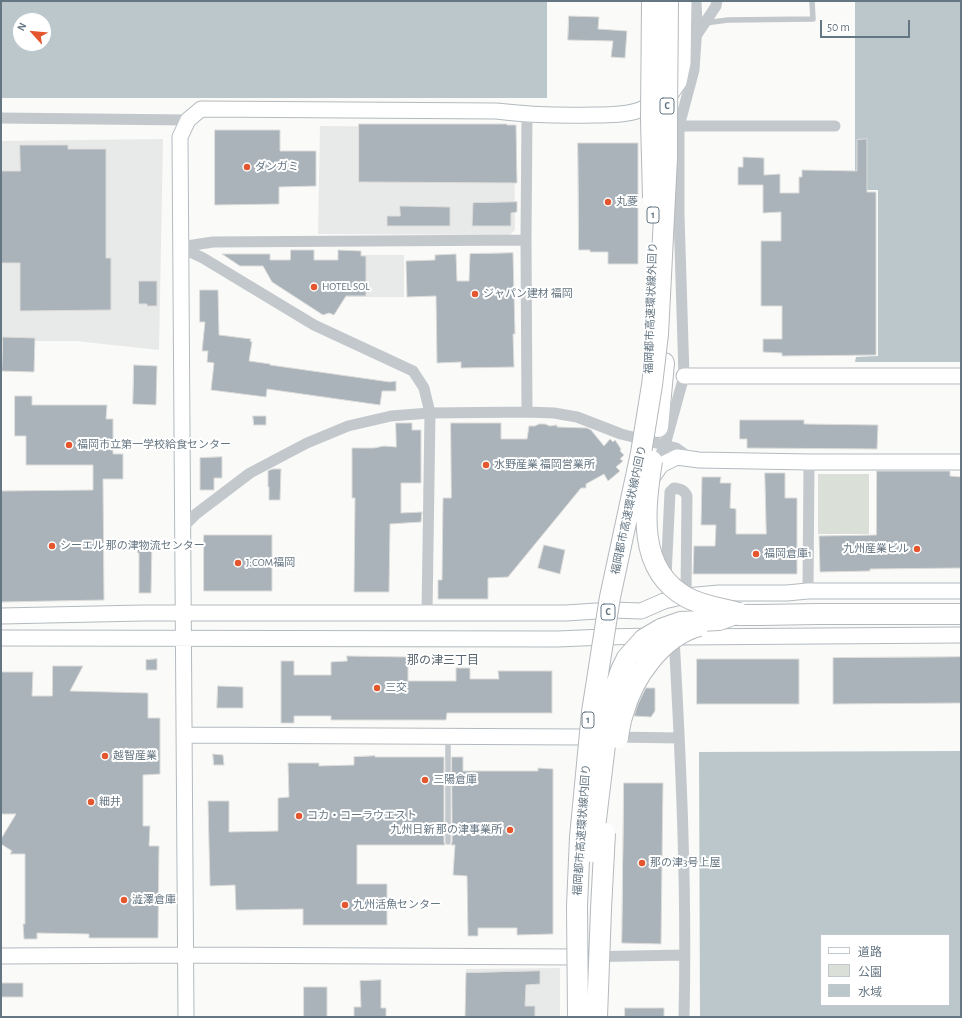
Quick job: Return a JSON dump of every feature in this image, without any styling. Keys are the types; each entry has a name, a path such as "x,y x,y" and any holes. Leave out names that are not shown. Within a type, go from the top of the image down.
{"highway":[{"name":"福岡都市高速環状線外回り","path":"573,1017 573,869 583,753 607,597 631,490 642,428 648,384 652,333 654,268 651,120 652,1"},
{"name":"福岡都市高速環状線内回り","path":"577,1017 577,906 580,837 591,720 610,598 641,453 652,385 658,334 667,158 668,1"},
{"path":"651,120 656,142 665,222 666,265 664,364 658,426 646,504 648,528 652,548 657,560 663,572 673,585 697,600 740,615"},
{"path":"664,210 667,291 664,362 657,427 647,495 648,541 654,562 661,575 677,591 686,597 740,615"},
{"path":"597,1017 605,835 614,756 623,714 629,696 638,679 664,647 682,634 694,628 723,622 740,615"},
{"path":"585,1017 584,943 594,834 609,712 621,670 627,658 640,644 661,628 681,622 719,620 740,615 961,615"}],"street":[{"path":"186,1017 180,137 188,120 201,109 496,111 557,116 604,115 625,113 642,109 649,104 653,98 650,49 644,1"},
{"path":"557,116 581,120 635,118 660,109 679,82 683,63 684,1"},
{"path":"577,1017 581,737 585,705 602,650 604,637 612,610 617,599 628,527 665,445 684,376 679,215 679,126 694,70 697,26 696,1"},
{"path":"696,37 718,1"},
{"path":"527,114 527,412"},
{"path":"1,118 188,120"},
{"path":"679,126 835,126"},
{"path":"180,247 213,242 526,240"},
{"path":"180,247 203,258 314,325 413,371 424,388 430,413 427,613"},
{"path":"684,376 961,376"},
{"path":"183,527 196,514 250,473 307,442 348,426 391,416 430,413 554,413 577,417 621,434 676,448 687,456 699,460"},
{"path":"647,485 661,465 677,457 699,460 809,462 961,462"},
{"path":"808,591 809,462"},
{"path":"664,602 670,492 674,488 684,491 687,496 686,596"},
{"path":"1,616 183,613 566,613 612,610 641,611 664,602 686,596 719,593 787,593 808,591 961,591"},
{"path":"1,638 558,639 642,636 961,635"},
{"path":"674,637 680,738 685,955 684,1017"},
{"path":"184,735 680,738"},
{"path":"1,956 186,955 578,957 685,955"}],"lane":[{"path":"704,24 728,20 813,19 812,1"},
{"path":"448,736 448,842"}],"shaded area":[{"path":"320,126 514,128 515,230 510,235 318,234"},
{"path":"163,139 159,350 76,341 1,341 1,141"},
{"path":"346,255 404,255 404,297 346,297"},
{"path":"560,968 560,1017 465,1017 466,969"}],"green space":[{"path":"818,474 869,474 869,534 818,534"}],"water":[{"path":"1,1 547,1 547,98 1,98"},
{"path":"855,1 961,1 961,362 855,362 856,357 878,356 878,190 855,190"},
{"path":"961,751 961,1017 700,1017 699,752"}],"building":[{"path":"569,16 599,17 598,29 627,31 625,58 611,57 613,41 568,40"},
{"path":"359,124 516,125 517,183 359,182"},
{"name":"ダンガミ","path":"215,130 280,130 280,151 316,151 316,186 279,187 279,204 215,205"},
{"path":"867,139 867,192 876,192 876,355 782,356 782,353 763,352 763,339 782,339 782,306 761,306 761,241 781,241 781,212 763,213 763,185 738,185 738,167 743,167 743,157 764,158 764,175 780,174 780,193 799,193 799,177 802,177 802,170 857,171 857,140"},
{"name":"丸菱","path":"578,143 638,143 638,264 608,264 608,252 590,252 590,250 579,250"},
{"path":"20,145 68,145 68,149 106,149 106,258 111,258 111,310 20,311 20,263 1,263 1,171 20,171"},
{"path":"517,202 517,212 511,213 511,226 472,226 473,203"},
{"path":"400,206 450,207 450,226 387,226 387,216 400,216"},
{"name":"HOTEL SOL","path":"291,250 314,250 314,260 338,260 338,250 361,251 361,256 366,256 366,296 346,296 334,315 329,313 323,315 272,282 263,266 240,266 222,254 270,254 270,260 290,260"},
{"name":"ジャパン建材 福岡","path":"513,253 515,334 513,334 514,367 461,368 461,362 437,363 436,296 407,297 406,261 435,260 435,255 456,254 457,281 469,281 470,254"},
{"path":"139,281 157,281 157,306 139,304"},
{"path":"200,290 218,290 219,335 251,339 250,341 252,342 249,361 390,382 396,381 396,391 382,391 380,405 267,389 266,397 211,390 214,363 207,362 208,351 202,351 205,322 200,322"},
{"path":"3,337 35,338 34,372 2,371"},
{"path":"134,365 157,366 156,405 133,404"},
{"name":"シーエル 那の津物流センター","path":"15,396 32,396 32,405 107,405 106,419 113,419 113,454 123,454 123,479 103,479 104,600 1,602 1,491 93,490 93,465 26,465 26,436 15,436"},
{"path":"253,416 266,416 266,425 254,425"},
{"path":"740,420 804,420 804,424 878,425 877,449 747,448 747,439 740,439"},
{"path":"396,423 412,423 412,430 421,430 421,483 401,483 401,513 422,512 421,522 390,524 389,592 354,592 355,498 352,498 352,448 374,448 384,446 396,447"},
{"path":"451,423 501,423 501,439 527,439 529,426 539,424 550,426 557,425 557,427 587,428 591,430 604,446 610,439 613,442 615,440 621,449 620,451 624,455 620,459 623,461 616,467 620,471 608,481 604,474 586,484 586,488 581,488 508,577 488,578 488,599 438,599 438,580 442,580 443,498 451,498"},
{"path":"222,457 222,478 214,478 214,490 200,490 200,458"},
{"path":"273,469 281,469 280,500 269,500 268,471"},
{"path":"877,471 950,471 950,476 961,477 961,568 870,569 870,571 820,572 819,536 876,535"},
{"path":"765,473 785,473 785,498 797,498 797,574 693,574 694,546 715,546 716,525 701,525 702,477 721,477 720,483 731,483 730,508 736,509 736,534 766,534"},
{"name":"J:COM福岡","path":"204,535 272,535 272,591 204,591"},
{"path":"138,541 152,541 151,593 139,593"},
{"path":"544,545 565,550 560,574 538,568"},
{"path":"347,656 408,657 408,681 456,681 456,668 470,668 470,679 499,679 498,671 552,671 552,713 447,713 446,720 331,720 331,716 294,716 294,723 281,723 281,661 294,661 294,675 331,675 331,662 347,661"},
{"path":"961,657 961,703 833,704 833,658"},
{"path":"157,659 157,670 146,670 146,660"},
{"path":"697,659 799,659 799,704 697,704"},
{"path":"53,666 83,666 70,691 148,693 148,718 160,718 160,774 143,775 143,826 150,826 149,846 159,846 158,938 89,938 89,934 37,933 37,939 24,939 25,854 10,854 12,851 1,844 1,839 16,814 1,814 1,672 33,672 32,696 52,696"},
{"path":"218,686 243,687 243,708 217,708"},
{"path":"646,688 655,688 655,711 651,717 634,716 638,704"},
{"path":"213,754 223,755 224,765 214,765"},
{"path":"354,757 444,757 445,845 357,845 357,884 387,884 387,925 303,925 303,909 236,910 235,885 210,886 208,801 229,801 229,832 278,831 278,798 289,797 288,763 319,763 319,766 354,765"},
{"path":"452,757 463,757 463,771 538,771 538,768 553,769 553,934 517,935 517,928 478,928 478,936 468,936 467,876 453,875 455,845 451,845"},
{"name":"那の津3号上屋","path":"624,783 663,783 661,944 622,943"},
{"path":"540,971 540,984 526,985 525,1006 535,1006 535,1017 465,1017 466,973"},
{"path":"381,980 381,1008 386,1008 386,1017 354,1017 354,1007 361,1007 360,981"},
{"path":"1,983 23,983 23,997 1,997"},
{"path":"304,987 327,987 327,1017 304,1017"},
{"path":"625,1008 664,1008 664,1017 625,1017"}],"place":[{"name":"ダンガミ","path":"247,167"},
{"name":"丸菱","path":"608,202"},
{"name":"HOTEL SOL","path":"314,287"},
{"name":"ジャパン建材 福岡","path":"475,294"},
{"name":"福岡市立第一学校給食センター","path":"69,445"},
{"name":"水野産業 福岡営業所","path":"486,465"},
{"name":"シーエル 那の津物流センター","path":"52,546"},
{"name":"九州産業ビル","path":"917,549"},
{"name":"福岡倉庫1","path":"756,554"},
{"name":"J:COM福岡","path":"238,563"},
{"name":"三交","path":"377,688"},
{"name":"越智産業","path":"105,756"},
{"name":"三陽倉庫","path":"425,780"},
{"name":"細井","path":"91,802"},
{"name":"コカ・コーラウエスト","path":"299,816"},
{"name":"九州日新 那の津事業所","path":"510,830"},
{"name":"那の津3号上屋","path":"642,863"},
{"name":"澁澤倉庫","path":"124,900"},
{"name":"九州活魚センター","path":"345,905"}],"district":[{"name":"那の津三丁目","path":"443,660"}]}
